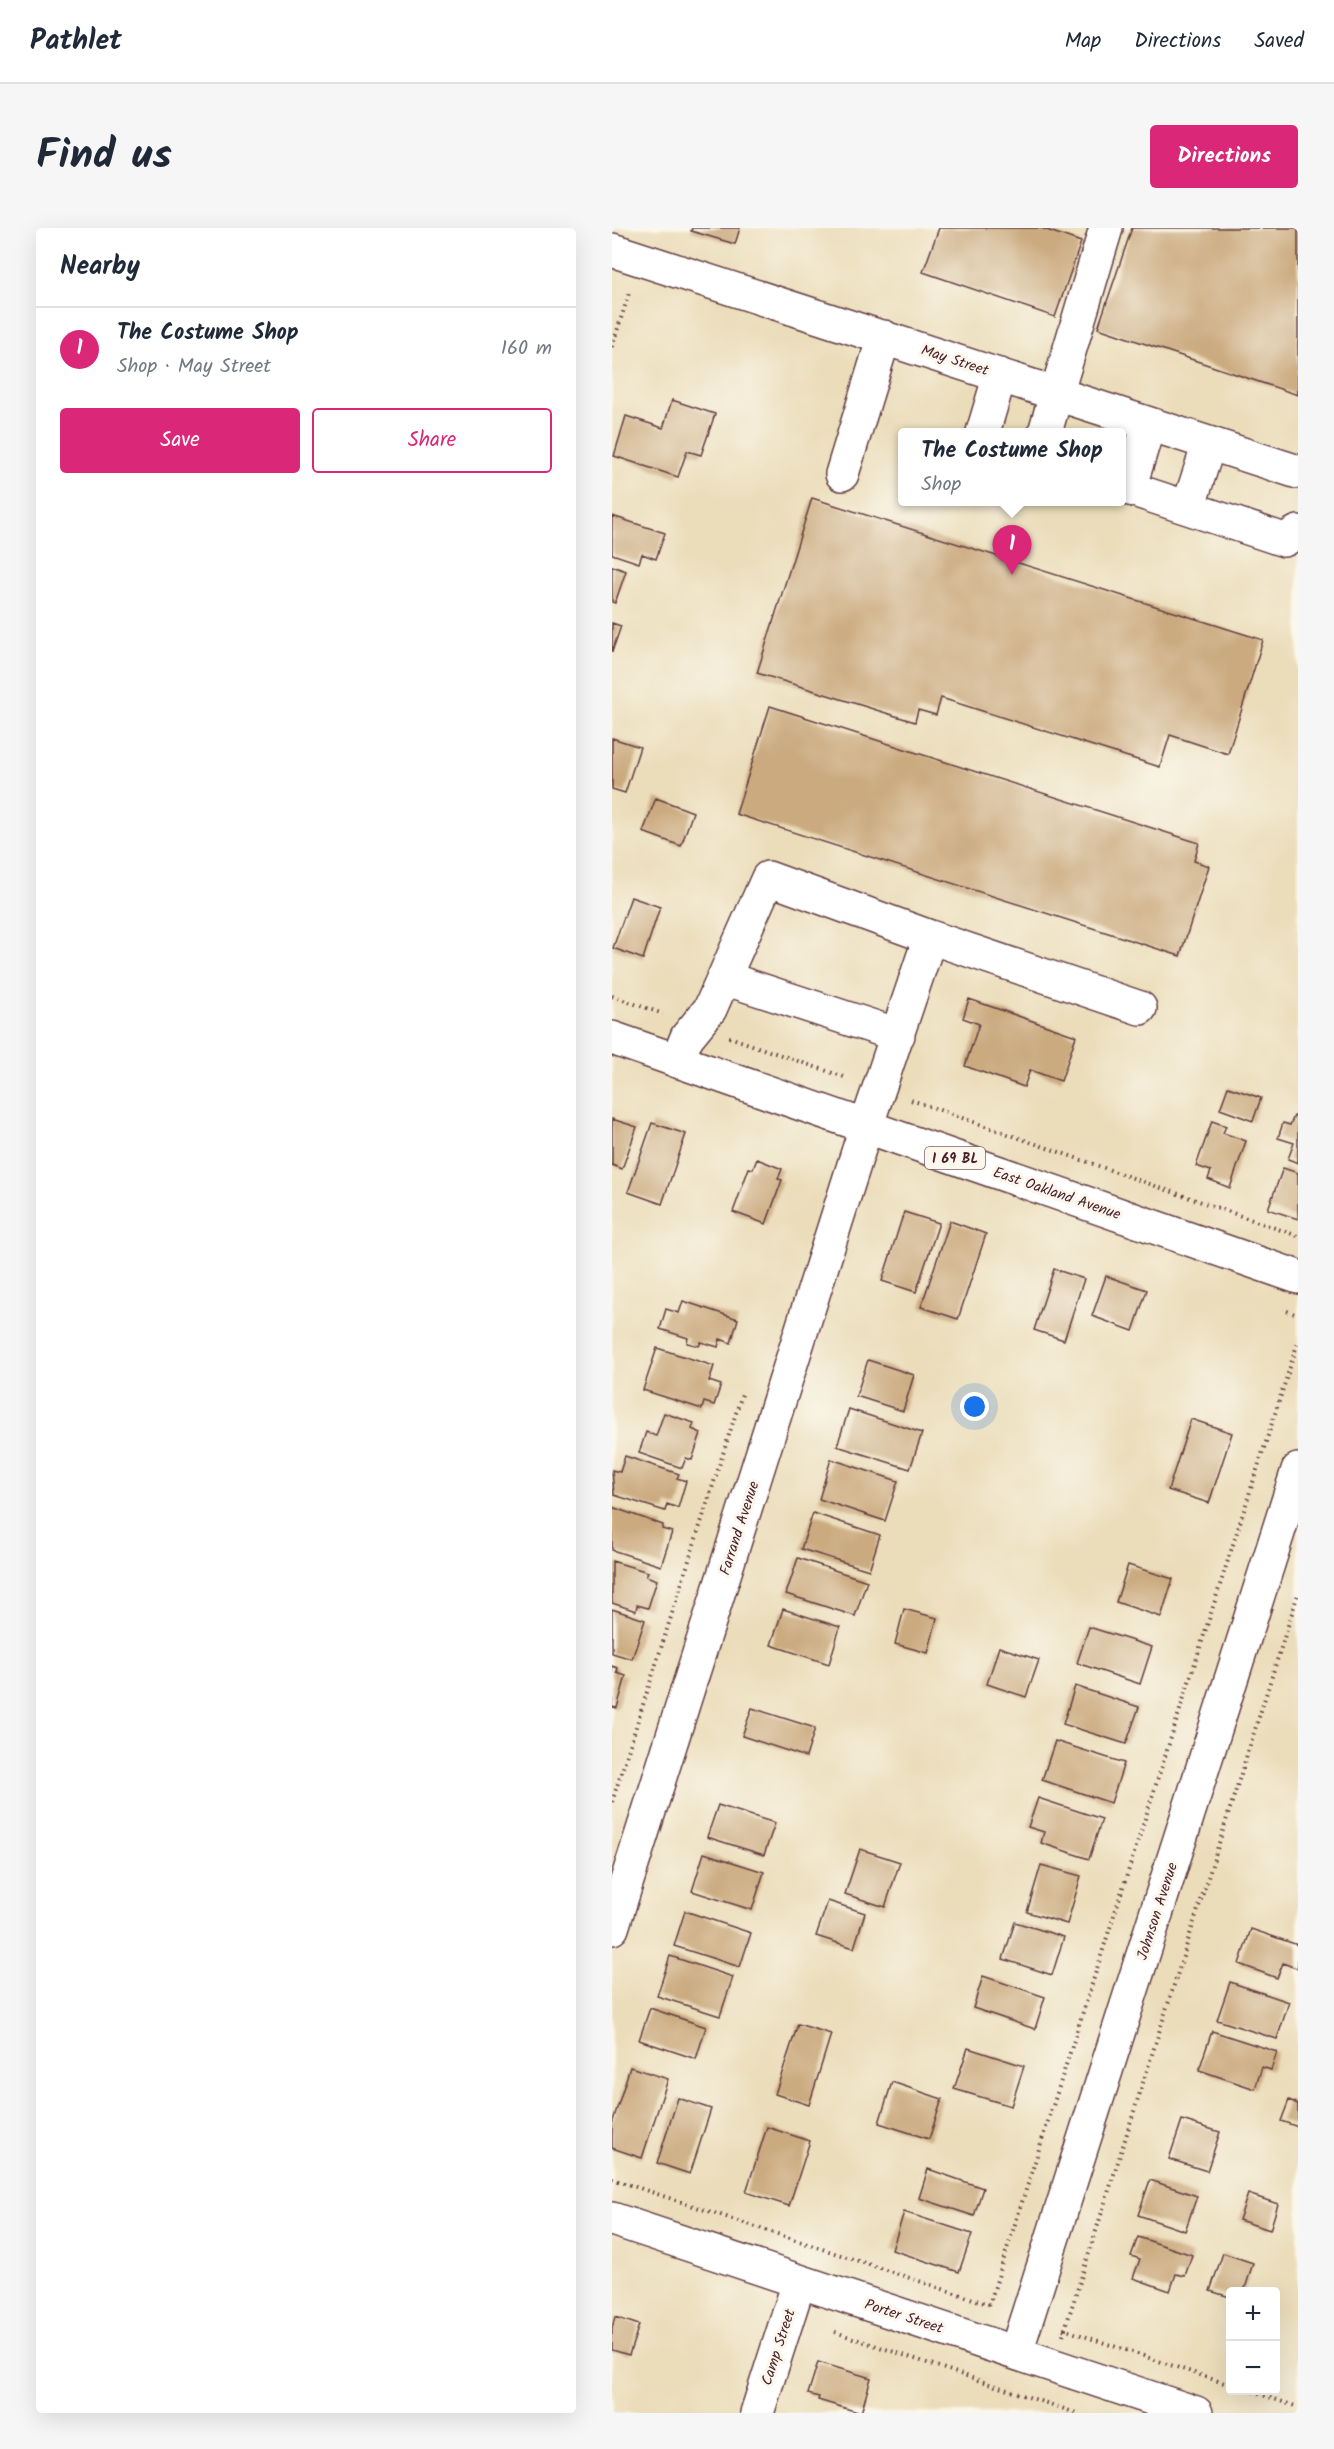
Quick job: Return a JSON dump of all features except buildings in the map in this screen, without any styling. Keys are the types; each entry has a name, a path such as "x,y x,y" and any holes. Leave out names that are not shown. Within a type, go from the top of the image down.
{"street":[{"path":"1046,428 1106,228"},
{"name":"May Street","path":"612,249 1298,472"},
{"path":"842,474 884,338"},
{"path":"984,428 1000,375"},
{"path":"1126,485 1149,424"},
{"path":"1188,508 1209,444"},
{"path":"1126,488 1284,540 1298,532"},
{"path":"677,1061 687,1037 710,1009 768,878 930,937 1140,1008"},
{"name":"Farrand Avenue","path":"612,1928 866,1127 930,937"},
{"path":"724,978 898,1035"},
{"name":"East Oakland Avenue","path":"612,1038 1298,1277"},
{"name":"Johnson Avenue","path":"1016,2352 1298,1470"},
{"name":"Porter Street","path":"612,2219 1196,2413"},
{"name":"Camp Street","path":"757,2413 799,2282"}],"path":[{"path":"612,996 1298,1236"},
{"path":"989,2305 1298,1342"},
{"path":"612,1802 745,1385"},
{"path":"1042,2402 1298,1594"},
{"path":"612,2179 1226,2384"},
{"path":"788,2316 1076,2413"},
{"path":"1259,2395 1298,2408"}],"place":[{"name":"The Costume Shop","path":"1012,575"}]}
